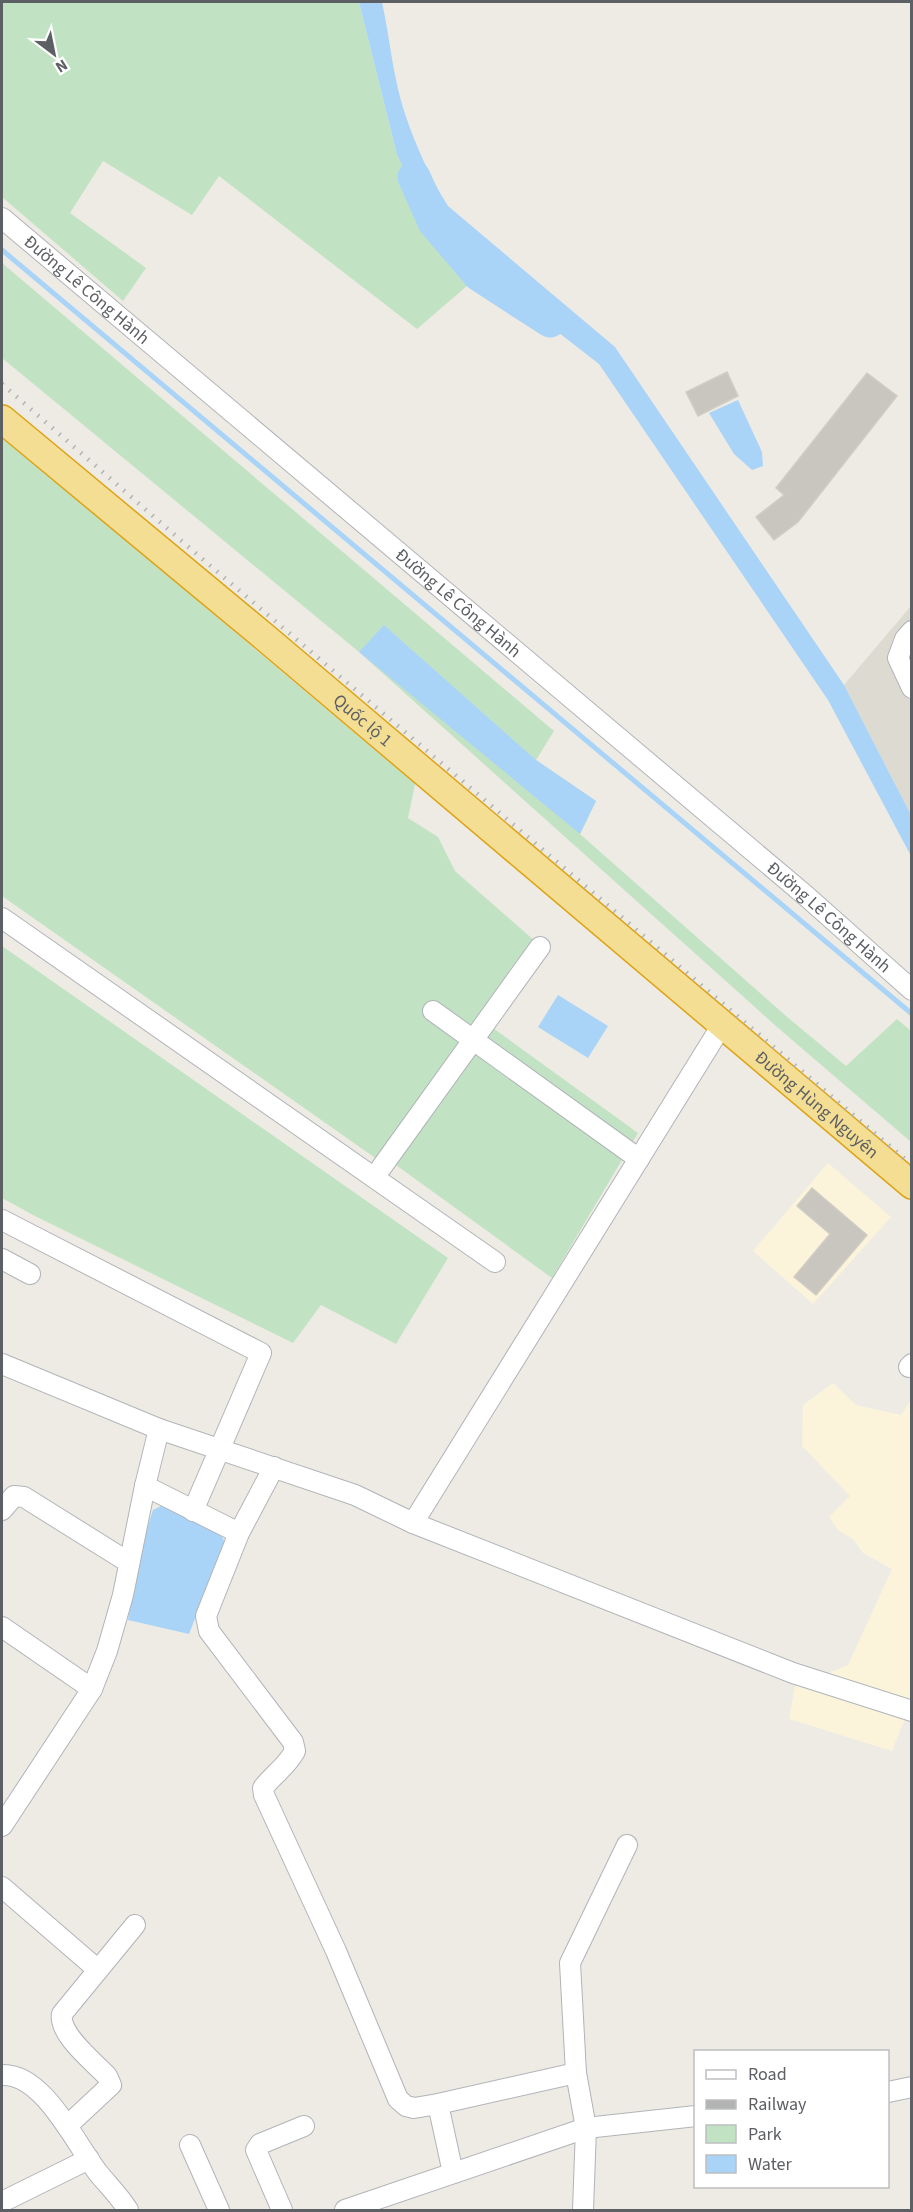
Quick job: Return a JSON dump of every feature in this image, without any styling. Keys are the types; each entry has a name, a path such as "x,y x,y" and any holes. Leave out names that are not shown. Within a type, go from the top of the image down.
{"highway":[{"name":"Quốc lộ 1","path":"2,419 268,640 722,1025"},
{"name":"Đường Hùng Nguyên","path":"722,1025 912,1185"}],"street":[{"name":"Đường Lê Công Hành","path":"2,218 805,895 912,990"},
{"path":"912,631 899,650 898,658 912,688"},
{"path":"2,918 495,1262"},
{"path":"381,1168 540,946"},
{"path":"433,1011 639,1159"},
{"path":"413,1523 722,1025"},
{"path":"2,1220 261,1353 193,1511"},
{"path":"2,1259 30,1274"},
{"path":"2,1364 159,1430 355,1495 413,1523 793,1673 912,1711"},
{"path":"2,1826 92,1689 107,1651 123,1594 128,1562 159,1430"},
{"path":"274,1467 239,1533 206,1616 209,1631 293,1742 295,1751 290,1760 263,1788 264,1796 336,1951 398,2099 406,2106 414,2108 576,2073"},
{"path":"145,1486 239,1533"},
{"path":"2,1510 14,1496 24,1497 128,1562"},
{"path":"2,1627 92,1689"},
{"path":"583,2211 586,2128 576,2073 570,1963 627,1845"},
{"path":"2,1887 97,1969"},
{"path":"67,2126 111,2085 107,2076 65,2031 61,2020 62,2013 135,1925"},
{"path":"2,2075 10,2075 29,2083 67,2126 99,2174 118,2194 128,2211"},
{"path":"889,2092 912,2087"},
{"path":"438,2104 453,2173"},
{"path":"345,2211 586,2128 694,2116"},
{"path":"282,2211 256,2150 260,2144 304,2126"},
{"path":"190,2145 219,2211"},
{"path":"2,2202 89,2159"}],"shaded area":[{"path":"911,606 911,815 844,685"},
{"path":"828,1163 891,1217 813,1304 753,1251"},
{"path":"833,1383 856,1405 901,1415 911,1400 911,1703 892,1751 789,1719 795,1687 848,1665 892,1569 863,1553 853,1539 839,1531 829,1517 850,1496 802,1446 803,1405"}],"green space":[{"path":"2,2 359,2 397,155 422,206 482,273 417,329 219,176 192,215 103,161 70,213 146,268 123,301 2,197"},
{"path":"2,263 554,731 536,760 596,801 580,834 786,1016 846,1066 897,1019 911,1031 911,1142 777,1027 359,652 2,358"},
{"path":"2,436 415,784 408,818 438,837 455,871 536,942 381,1162 2,896"},
{"path":"2,946 448,1258 396,1344 321,1305 293,1343 2,1198"},
{"path":"486,1023 638,1133 552,1278 389,1160"}],"water":[{"path":"359,2 382,2 405,114 424,162 448,206 615,347 844,685 911,815 911,856 828,700 599,364 482,273 422,206 397,155"},
{"path":"738,400 762,452 763,466 752,470 734,454 709,413"},
{"path":"384,625 536,760 596,801 580,834 359,652"},
{"path":"558,995 608,1026 588,1058 538,1027"},
{"path":"165,1504 217,1529 225,1542 189,1634 128,1620 136,1563 153,1510"}],"building":[{"path":"727,372 738,396 698,416 686,392"},
{"path":"867,373 897,396 798,522 774,540 756,517 784,495 776,488"},
{"path":"812,1188 867,1235 816,1295 794,1277 830,1234 797,1206"}],"waterway":[{"path":"414,177 434,222 479,275 550,321"},
{"path":"2,250 912,1014"}],"railway":[{"path":"2,384 200,557 912,1165"}]}
